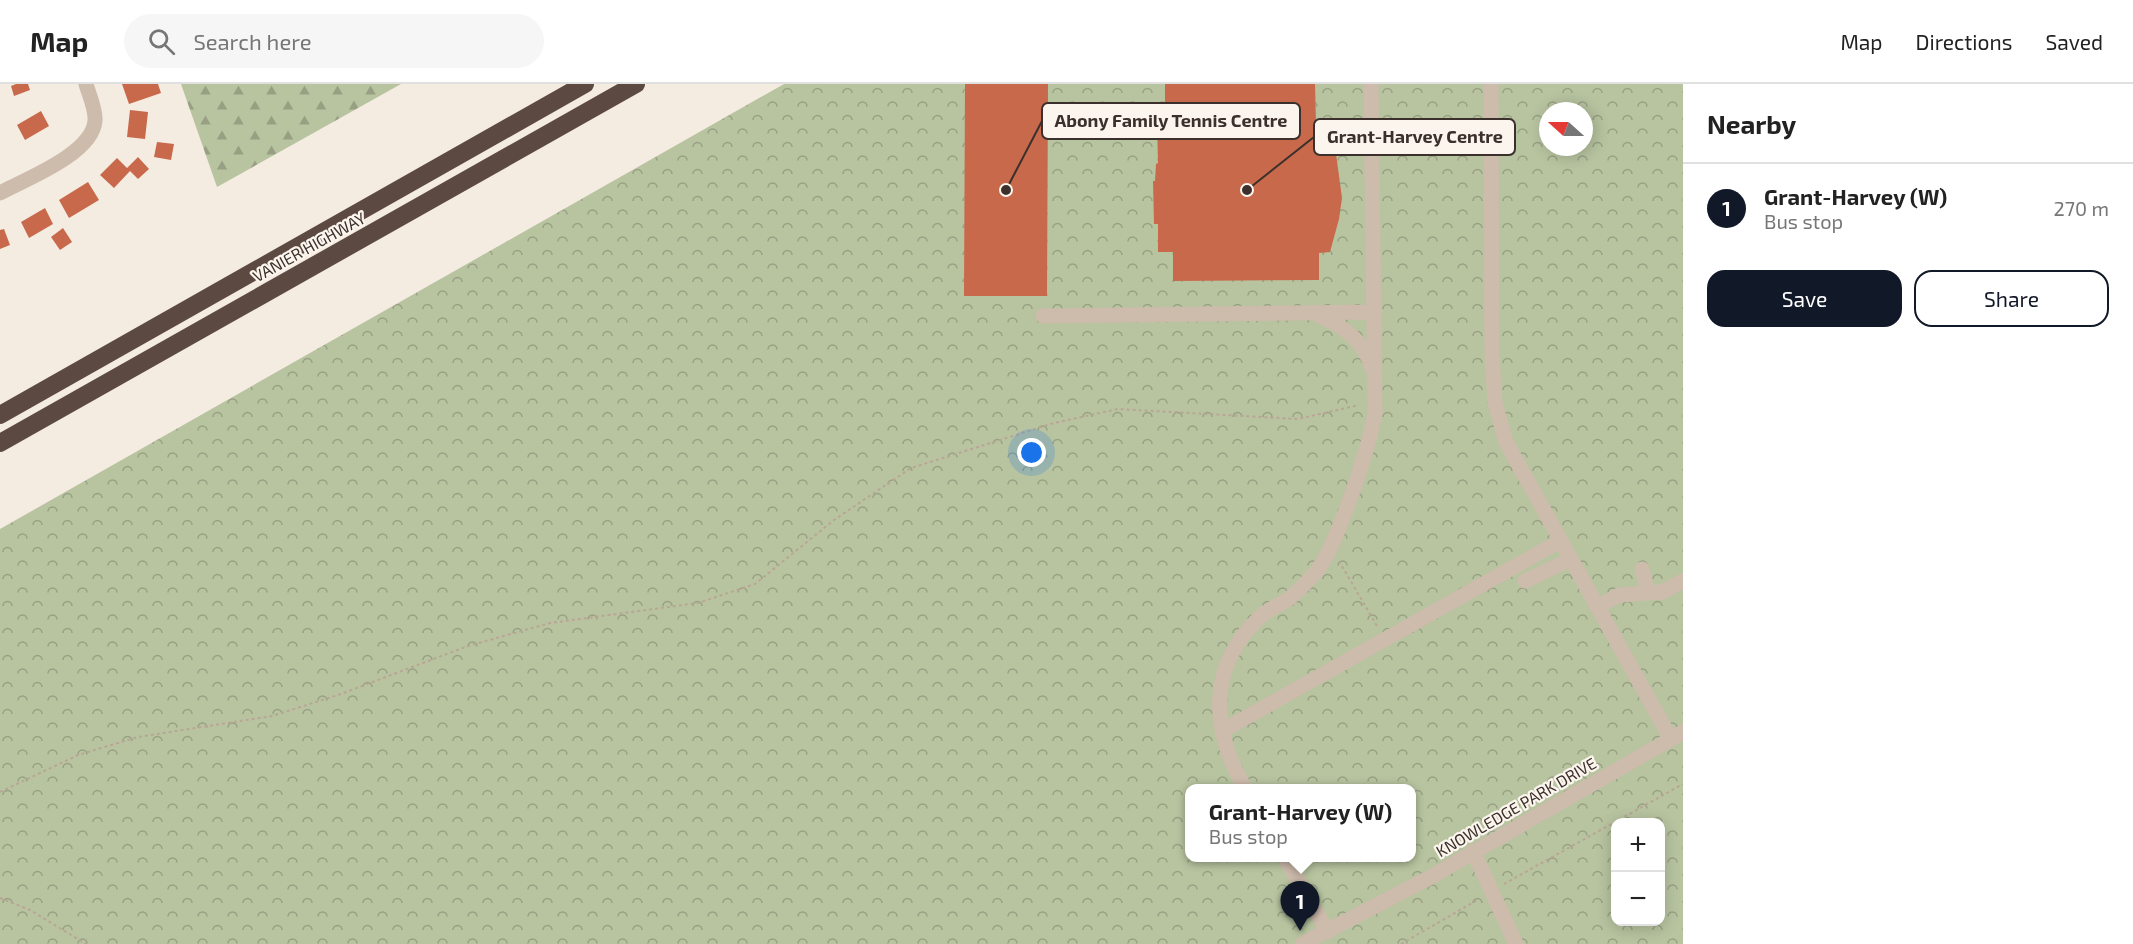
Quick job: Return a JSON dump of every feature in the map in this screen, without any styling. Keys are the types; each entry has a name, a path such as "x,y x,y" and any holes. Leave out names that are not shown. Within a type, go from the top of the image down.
{"highway":[{"name":"VANIER HIGHWAY","path":"0,415 585,84"},
{"name":"VANIER HIGHWAY","path":"0,443 636,84"}],"street":[{"path":"0,193 78,150 90,137 95,120 86,84"},
{"path":"1242,784 1231,763 1222,731 1220,680 1240,639 1260,616 1289,598 1307,582 1328,552 1365,454 1374,414 1376,380 1371,84"},
{"path":"1491,84 1491,354 1496,403 1506,442 1597,607 1677,735"},
{"path":"1043,316 1375,312"},
{"path":"1313,313 1338,324 1353,336 1364,350 1376,380"},
{"path":"1222,731 1560,541"},
{"path":"1525,581 1571,559"},
{"path":"1642,569 1648,593"},
{"path":"1597,607 1619,595 1662,592 1683,581"},
{"name":"KNOWLEDGE PARK DRIVE","path":"1302,944 1328,932 1677,735"},
{"path":"1473,851 1516,944"},
{"path":"1287,862 1328,932"}],"path":[{"path":"0,792 78,754 138,737 272,716 338,695 468,646 550,623 699,603 755,584 834,520 911,468 1054,423 1118,409 1298,419 1359,405"},
{"path":"1328,552 1336,557 1380,631"},
{"path":"1401,944 1683,784"},
{"path":"0,898 30,910 86,944"}],"green space":[{"path":"181,84 401,84 217,187"},
{"path":"784,84 1683,84 1683,944 0,944 0,529"}],"building":[{"path":"28,84 30,90 14,96 11,86"},
{"path":"122,84 158,84 161,93 129,104"},
{"path":"965,84 1048,84 1047,296 964,296"},
{"path":"1165,84 1315,84 1316,124 1328,124 1334,139 1342,198 1330,252 1319,253 1319,280 1173,281 1173,252 1158,252 1158,224 1154,224 1153,181 1155,181 1156,164 1158,163 1157,122 1165,122"},
{"path":"130,110 148,112 145,139 127,137"},
{"path":"41,111 49,126 25,140 17,125"},
{"path":"157,142 174,144 171,160 154,157"},
{"path":"138,157 149,169 138,179 130,171 114,188 100,175 117,158 127,168"},
{"path":"88,182 99,200 69,218 59,200"},
{"path":"45,208 53,224 29,238 21,222"},
{"path":"63,228 72,242 60,250 51,237"},
{"path":"4,229 10,245 0,249 0,230"}],"place":[{"name":"Abony Family Tennis Centre","path":"1006,190"},
{"name":"Grant-Harvey Centre","path":"1247,190"},
{"name":"Grant-Harvey (W)","path":"1300,931"}]}
